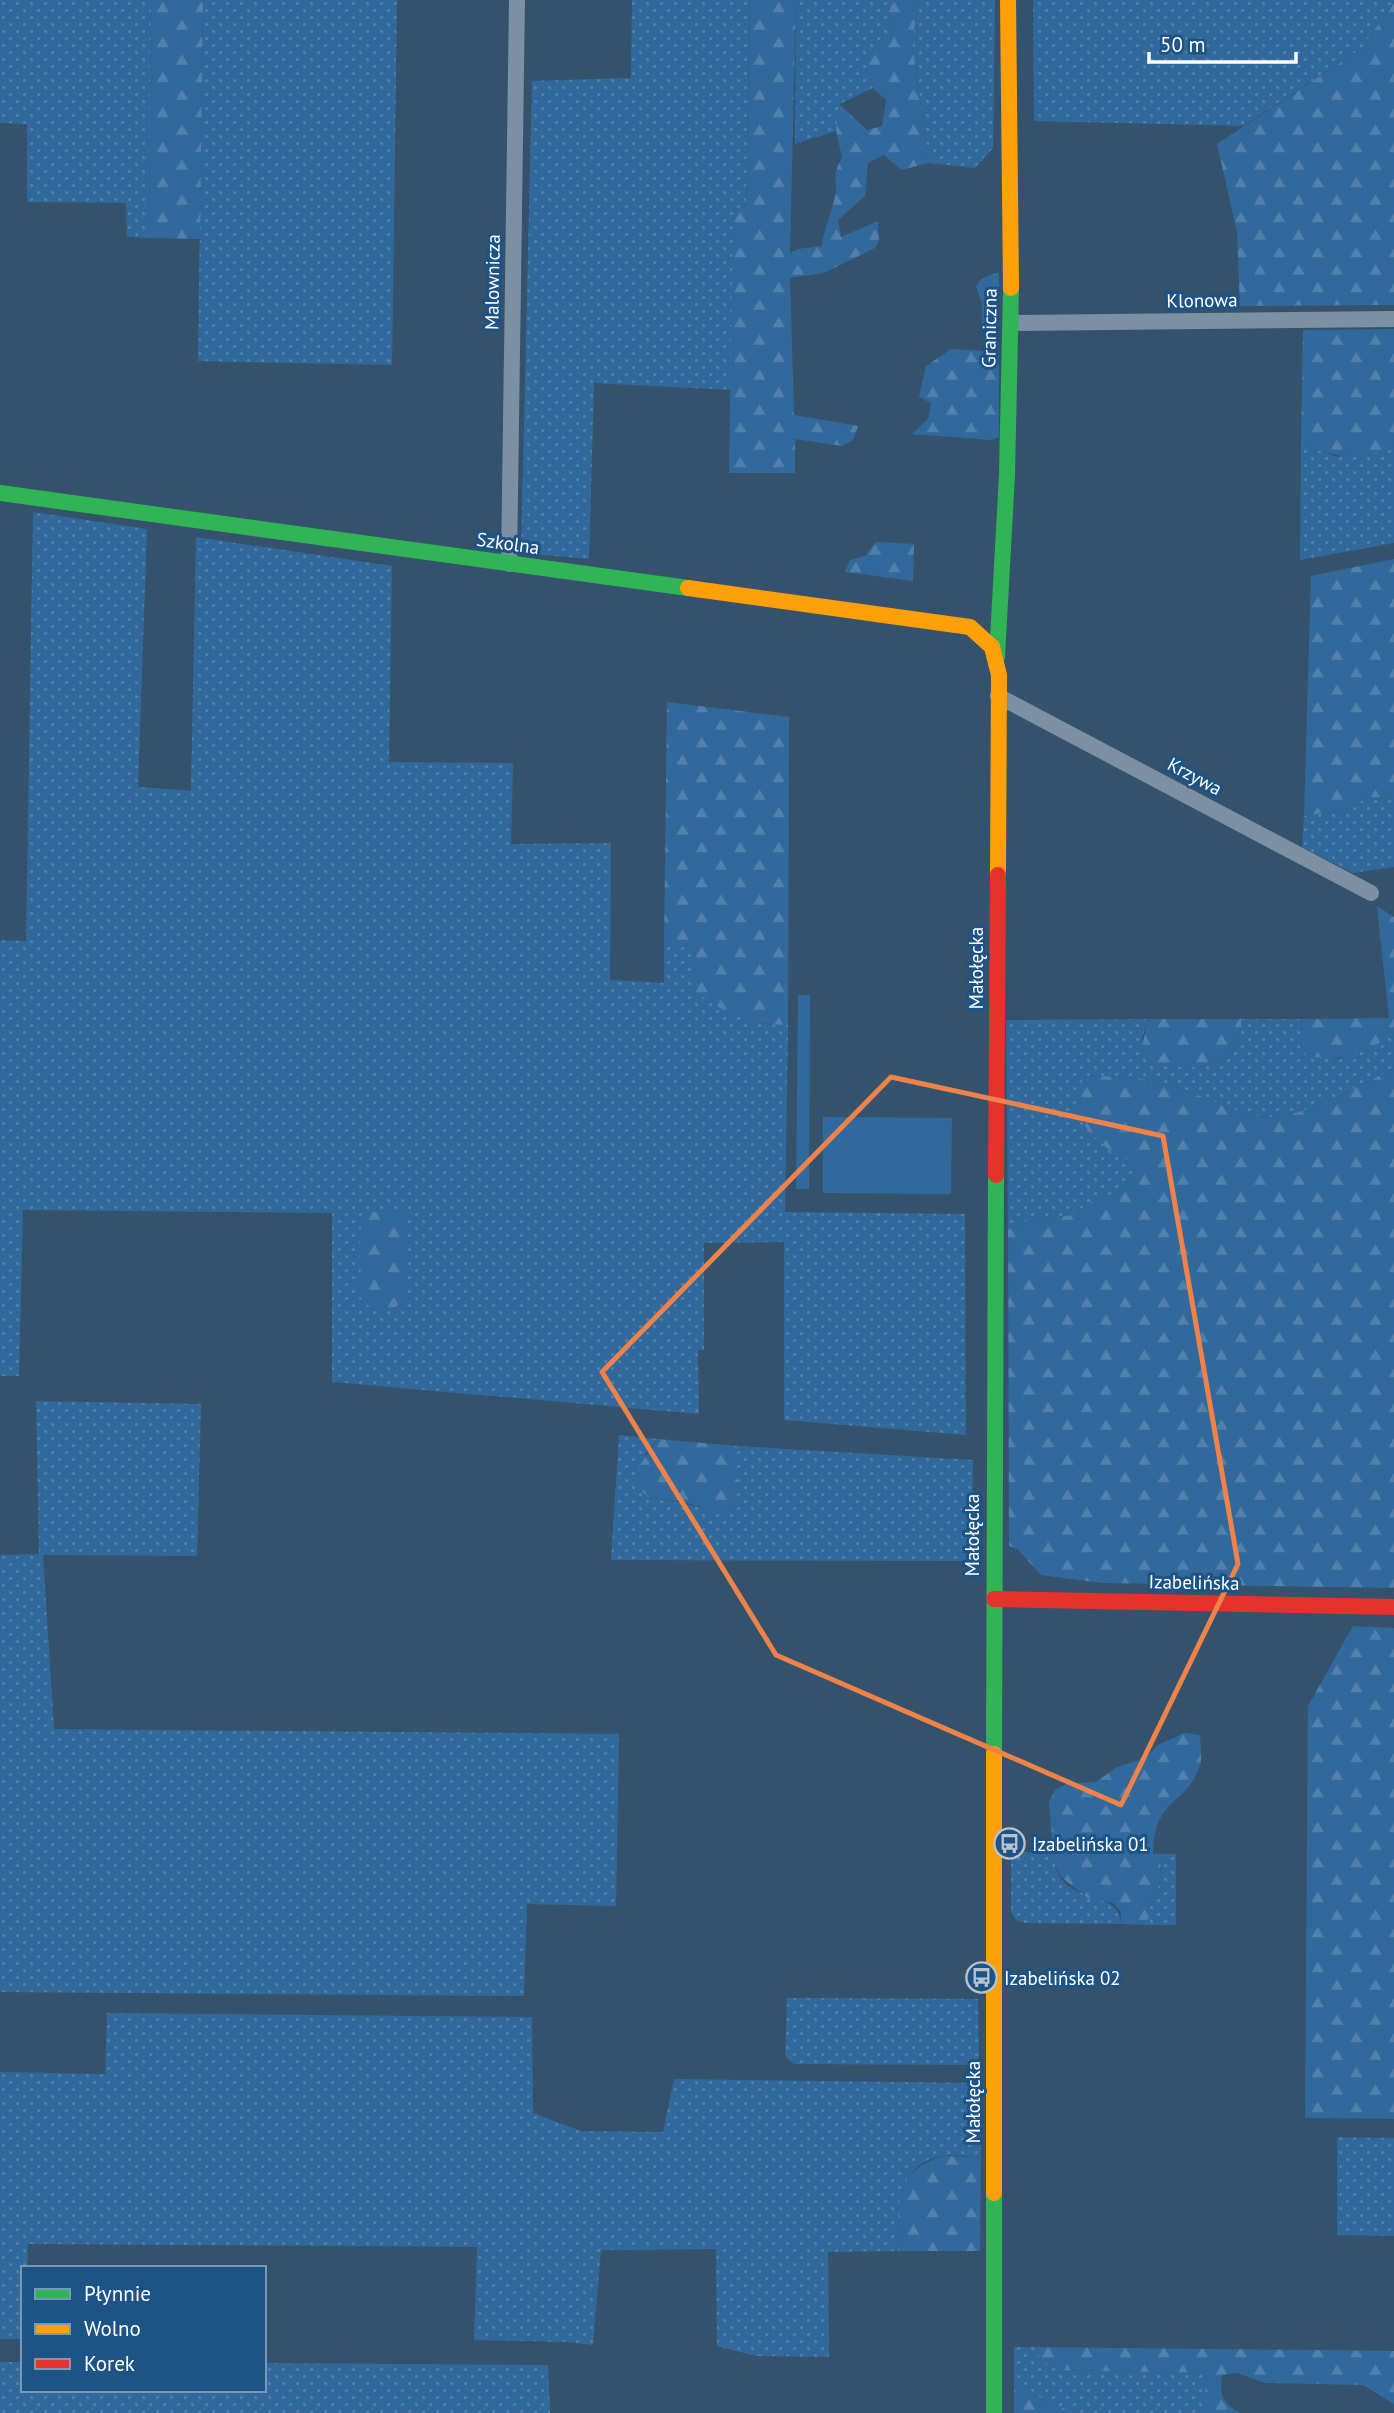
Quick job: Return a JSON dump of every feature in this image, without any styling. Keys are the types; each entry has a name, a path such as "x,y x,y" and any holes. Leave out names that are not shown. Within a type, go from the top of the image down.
{"street":[{"name":"Malownicza","path":"509,564 517,0"},
{"name":"Graniczna","path":"996,657 1007,475 1011,323 1008,0"},
{"name":"Klonowa","path":"1011,323 1394,318"},
{"name":"Szkolna","path":"0,493 970,627 985,639 996,657"},
{"name":"Małołęcka","path":"994,2413 996,657"},
{"name":"Krzywa","path":"998,696 1371,893"},
{"name":"Izabelińska","path":"994,1599 1394,1608"}],"highlighted area":[{"path":"891,1077 1163,1136 1238,1564 1121,1805 776,1655 602,1372"}],"green space":[{"path":"0,0 151,0 149,238 127,237 126,203 27,202 27,124 0,123"},
{"path":"151,0 203,0 200,239 149,238"},
{"path":"203,0 397,0 392,365 198,361"},
{"path":"632,0 750,0 746,205 733,211 732,390 594,383 589,559 521,553 532,81 631,78"},
{"path":"750,0 796,0 790,253 798,249 822,246 835,196 836,170 842,157 836,131 839,104 867,130 882,126 886,100 873,88 866,55 891,42 888,0 919,0 912,43 929,163 901,170 884,155 868,163 865,196 838,220 841,237 878,221 879,241 875,248 824,273 790,278 794,415 858,426 853,440 842,446 795,439 795,473 729,473 733,211 746,205"},
{"path":"796,0 888,0 891,42 867,55 873,88 840,104 836,131 795,144"},
{"path":"919,0 995,0 993,148 975,168 929,163 912,43"},
{"path":"1033,0 1394,2 1361,49 1243,126 1034,121"},
{"path":"1394,2 1394,305 1240,306 1237,232 1217,144 1361,49"},
{"path":"999,272 999,333 989,332 982,326 982,304 976,286 981,279"},
{"path":"1394,329 1394,447 1347,456 1301,443 1303,330"},
{"path":"951,349 999,352 999,437 991,440 912,434 928,419 931,403 919,397 926,366"},
{"path":"1301,443 1337,457 1394,447 1394,543 1300,560"},
{"path":"33,512 147,529 138,787 191,791 196,537 392,566 389,762 513,763 511,844 611,843 610,980 664,983 664,943 694,943 764,1024 788,1025 785,1212 965,1214 966,1435 784,1420 784,1242 704,1243 704,1350 698,1350 699,1414 332,1382 332,1213 23,1210 19,1376 0,1376 0,940 26,941"},
{"path":"876,542 914,544 913,581 845,572 850,560 865,556"},
{"path":"1394,559 1394,798 1366,797 1351,809 1304,816 1311,576"},
{"path":"667,702 789,717 788,1025 760,1023 739,1017 695,992 694,944 664,943"},
{"path":"1366,797 1394,798 1394,867 1353,873 1302,847 1304,816 1351,809"},
{"path":"1377,906 1394,917 1394,1035 1351,1055 1328,1058 1305,1054 1300,1019 1389,1018"},
{"path":"798,995 810,995 809,1189 796,1189"},
{"path":"1148,1019 1142,1039 1156,1064 1201,1067 1226,1058 1235,1049 1240,1036 1241,1019 1300,1019 1306,1054 1338,1059 1394,1035 1394,1068 1328,1101 1274,1117 1241,1112 1185,1090 1148,1080 1085,1077 1137,1166 1127,1188 1110,1197 1097,1197 1073,1215 1022,1222 1008,1230 1006,1020"},
{"path":"1148,1019 1241,1019 1240,1036 1235,1049 1214,1064 1185,1067 1156,1064 1142,1047"},
{"path":"1394,1068 1394,1588 1102,1583 1041,1575 1017,1549 1009,1546 1008,1230 1022,1222 1073,1215 1097,1197 1110,1197 1127,1188 1137,1166 1103,1145 1087,1128 1077,1109 1076,1099 1085,1077 1148,1080 1185,1090 1241,1112 1274,1117 1328,1101"},
{"path":"823,1117 952,1118 951,1194 823,1193"},
{"path":"362,1212 406,1212 406,1302 394,1307 384,1309 362,1302 358,1285"},
{"path":"36,1401 201,1404 197,1556 43,1555 54,1729 619,1734 616,1906 527,1904 524,1996 0,1992 0,1555 39,1554"},
{"path":"619,1435 658,1439 645,1454 650,1498 726,1510 737,1510 737,1446 973,1460 972,1561 611,1560"},
{"path":"658,1439 737,1446 737,1510 720,1513 684,1502 650,1498 637,1487 640,1465"},
{"path":"1353,1626 1394,1628 1394,2119 1305,2118 1308,1706"},
{"path":"1184,1733 1200,1735 1200,1764 1186,1790 1159,1821 1153,1854 1160,1854 1161,1880 1149,1909 1148,1925 1121,1924 1121,1912 1113,1903 1088,1898 1061,1877 1054,1862 1049,1802 1055,1790 1067,1784 1096,1782 1117,1767 1146,1758 1158,1745"},
{"path":"1011,1852 1054,1853 1057,1871 1065,1883 1075,1890 1110,1904 1118,1912 1121,1924 1025,1923 1016,1920 1011,1912"},
{"path":"1160,1854 1176,1854 1176,1925 1148,1925 1149,1909 1161,1880"},
{"path":"787,1998 978,1999 979,2065 794,2064 785,2056"},
{"path":"107,2013 532,2017 533,2113 581,2131 663,2132 674,2079 980,2083 981,2157 942,2156 926,2161 915,2169 902,2193 898,2251 828,2252 829,2357 756,2356 717,2346 716,2249 601,2250 593,2345 474,2340 477,2247 28,2244 27,2266 21,2266 21,2339 0,2339 0,2072 105,2074"},
{"path":"1337,2137 1394,2138 1394,2236 1337,2235"},
{"path":"942,2156 981,2157 980,2251 898,2251 899,2206 906,2182 926,2163"},
{"path":"1014,2347 1036,2347 1041,2360 1060,2370 1206,2373 1206,2413 1076,2413 1059,2408 1027,2387 1014,2383"},
{"path":"1036,2347 1394,2351 1394,2404 1363,2385 1265,2383 1237,2373 1222,2375 1221,2388 1226,2402 1240,2413 1206,2413 1205,2373 1060,2370 1041,2360"},
{"path":"0,2362 21,2362 21,2392 266,2392 266,2363 548,2365 550,2413 0,2413"},
{"path":"1014,2383 1023,2383 1042,2400 1076,2413 1014,2413"}],"traffic: fast":[{"path":"997,657 1007,475 1011,288"},
{"path":"0,493 688,588"},
{"path":"994,1754 996,1175"},
{"path":"994,2193 994,2413"}],"traffic: slow":[{"path":"1008,0 1011,288"},
{"path":"688,588 970,627 992,647 999,675 998,875"},
{"path":"994,1754 994,2193"}],"traffic: jam":[{"path":"996,1175 998,875"},
{"path":"994,1599 1394,1607"}],"place":[{"name":"Izabelińska 01","path":"1009,1844"},
{"name":"Izabelińska 02","path":"981,1978"}]}
